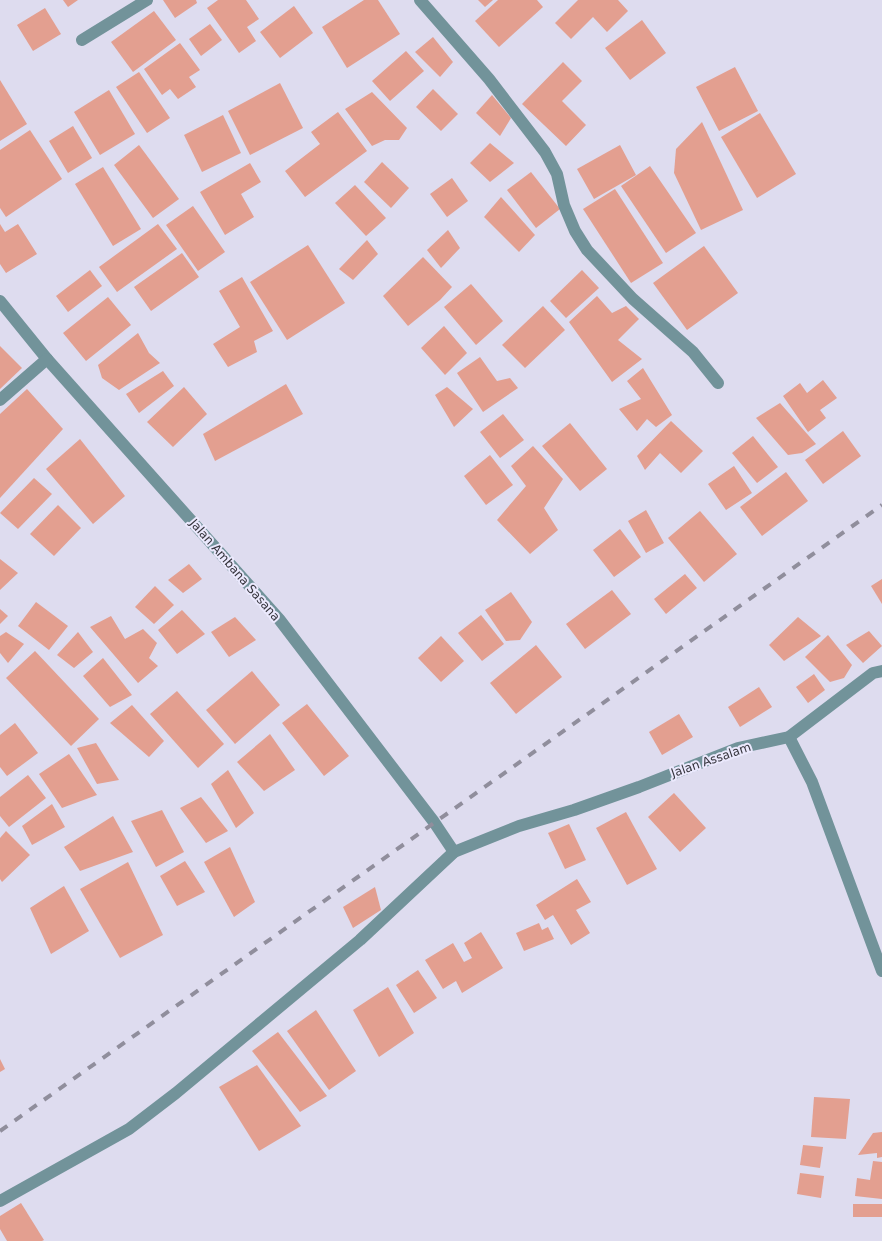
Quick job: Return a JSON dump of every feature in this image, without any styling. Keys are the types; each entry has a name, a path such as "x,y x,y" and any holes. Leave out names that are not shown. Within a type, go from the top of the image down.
{"street":[{"path":"82,40 147,0"},
{"path":"420,0 489,79 545,152 557,174 564,206 575,231 587,250 633,299 693,352 718,383"},
{"name":"Jalan Ambana Sasana","path":"0,301 47,359 279,619 434,822 454,852"},
{"path":"0,400 47,359"},
{"path":"882,671 873,673 789,737 812,782 882,971"},
{"name":"Jalan Assalam","path":"454,852 520,826 574,810 738,748 789,737"},
{"path":"0,1201 129,1129 176,1093 360,940 454,852"}],"building":[{"path":"63,0 78,0 68,7"},
{"path":"163,0 196,0 197,3 175,18"},
{"path":"218,0 246,0 259,19 247,27 256,41 239,53 207,8"},
{"path":"364,0 378,0 400,34 347,68 322,27"},
{"path":"478,0 493,0 485,7"},
{"path":"498,0 537,0 543,7 499,47 475,21"},
{"path":"578,0 618,0 628,11 607,32 593,17 571,39 555,23"},
{"path":"294,6 313,33 280,58 260,32"},
{"path":"45,8 61,34 33,51 17,25"},
{"path":"154,11 176,40 133,72 111,42"},
{"path":"642,20 666,53 630,80 605,48"},
{"path":"210,24 222,40 201,56 189,39"},
{"path":"433,37 453,62 440,77 415,52"},
{"path":"180,43 200,70 189,77 196,87 178,99 170,89 162,95 144,69"},
{"path":"406,51 424,71 390,101 372,81"},
{"path":"563,62 582,81 562,101 586,125 566,146 522,104"},
{"path":"735,67 758,111 719,131 696,87"},
{"path":"139,72 170,118 147,133 116,87"},
{"path":"0,80 27,124 0,141"},
{"path":"280,83 303,128 250,155 228,111"},
{"path":"433,89 458,114 441,131 416,107"},
{"path":"109,90 135,134 100,155 74,112"},
{"path":"372,92 407,128 399,140 385,140 372,146 345,109"},
{"path":"492,95 511,118 500,136 476,113"},
{"path":"338,112 367,151 305,197 285,171 320,144 311,132"},
{"path":"760,113 796,174 757,198 721,137"},
{"path":"223,115 241,153 202,172 184,135"},
{"path":"702,122 743,210 701,230 674,173 676,149"},
{"path":"73,126 92,158 68,173 49,141"},
{"path":"30,130 62,179 6,217 0,208 0,150"},
{"path":"490,143 514,163 490,182 470,163"},
{"path":"139,145 179,199 153,218 114,165"},
{"path":"620,145 636,175 594,199 577,169"},
{"path":"382,162 409,188 391,208 364,182"},
{"path":"250,163 261,182 241,194 254,217 225,235 200,192"},
{"path":"650,166 696,233 666,253 621,186"},
{"path":"103,167 141,229 113,246 75,184"},
{"path":"531,172 560,209 536,228 507,190"},
{"path":"452,178 468,201 447,217 430,194"},
{"path":"355,185 386,218 366,236 335,203"},
{"path":"615,189 663,263 631,283 583,209"},
{"path":"501,197 535,235 519,252 484,217"},
{"path":"193,206 225,252 198,271 166,225"},
{"path":"0,224 5,232 18,224 37,254 6,273 0,264"},
{"path":"158,224 177,249 117,292 99,267"},
{"path":"448,230 460,248 441,268 427,250"},
{"path":"367,240 378,254 353,280 339,269"},
{"path":"308,245 345,303 287,340 250,282"},
{"path":"704,246 738,293 687,330 653,283"},
{"path":"182,253 199,277 151,311 134,287"},
{"path":"423,257 452,287 440,300 408,326 383,296"},
{"path":"90,270 102,286 68,312 56,296"},
{"path":"582,270 599,288 566,318 550,301"},
{"path":"242,277 273,331 254,341 257,352 228,367 213,344 240,327 219,291"},
{"path":"471,284 503,321 476,345 444,307"},
{"path":"597,296 612,313 626,306 639,319 618,340 642,359 612,382 569,322"},
{"path":"108,297 131,325 86,361 63,333"},
{"path":"543,306 565,330 525,368 502,345"},
{"path":"444,326 467,353 445,375 421,348"},
{"path":"138,333 149,353 160,363 119,390 102,378 98,365"},
{"path":"0,346 22,368 0,389"},
{"path":"480,357 497,381 510,378 518,388 483,412 457,373"},
{"path":"643,368 672,415 656,427 647,419 637,431 619,409 641,399 627,381"},
{"path":"163,371 174,386 139,413 126,394"},
{"path":"823,380 837,398 820,410 826,418 808,432 783,396 800,383 807,393"},
{"path":"286,384 303,414 215,461 203,434"},
{"path":"184,387 207,414 173,447 147,422"},
{"path":"447,387 473,409 454,427 435,395"},
{"path":"27,389 63,429 0,498 0,414"},
{"path":"780,403 816,444 802,453 788,455 756,418"},
{"path":"503,414 524,440 500,458 480,432"},
{"path":"671,421 703,451 681,473 660,453 645,470 637,456"},
{"path":"570,423 607,469 580,491 542,446"},
{"path":"843,431 861,456 823,484 805,460"},
{"path":"753,436 778,467 757,483 732,453"},
{"path":"80,439 125,496 93,524 46,469"},
{"path":"533,446 563,479 544,508 558,530 530,554 497,520 526,486 511,466"},
{"path":"490,455 513,485 486,505 464,476"},
{"path":"734,466 752,493 726,510 708,484"},
{"path":"786,472 808,501 762,536 740,507"},
{"path":"34,478 52,494 18,529 0,513"},
{"path":"58,505 81,528 54,556 30,534"},
{"path":"646,510 664,543 646,553 628,521"},
{"path":"700,511 737,554 704,582 668,538"},
{"path":"620,529 641,557 614,577 593,550"},
{"path":"0,559 18,573 0,590"},
{"path":"189,564 202,579 183,593 168,580"},
{"path":"685,574 697,588 666,614 654,599"},
{"path":"882,579 882,604 871,586"},
{"path":"155,586 174,605 154,624 135,607"},
{"path":"612,590 631,614 585,649 566,624"},
{"path":"511,592 532,622 520,640 506,641 485,610"},
{"path":"36,602 68,626 49,650 18,626"},
{"path":"0,609 8,616 0,624"},
{"path":"182,610 205,634 177,654 158,630"},
{"path":"481,615 504,644 482,661 458,633"},
{"path":"111,616 125,639 143,629 157,643 149,658 158,666 138,683 90,627"},
{"path":"235,617 256,640 229,657 211,632"},
{"path":"798,617 821,636 784,661 769,645"},
{"path":"869,631 882,646 863,663 846,645"},
{"path":"6,632 24,644 8,663 0,653 0,636"},
{"path":"78,632 93,652 74,668 57,655"},
{"path":"828,635 852,665 844,678 830,682 805,657"},
{"path":"441,636 464,661 441,682 418,658"},
{"path":"536,645 562,677 516,714 490,683"},
{"path":"35,651 99,719 71,746 6,678"},
{"path":"103,658 132,695 110,707 83,676"},
{"path":"252,671 280,705 235,744 206,710"},
{"path":"814,674 825,690 808,703 796,687"},
{"path":"759,687 772,707 740,727 728,707"},
{"path":"177,691 224,744 198,768 150,714"},
{"path":"307,704 349,756 324,776 282,723"},
{"path":"132,705 164,741 149,757 110,723"},
{"path":"679,714 693,737 662,755 649,732"},
{"path":"15,723 38,753 7,776 0,767 0,735"},
{"path":"270,734 295,770 264,791 237,762"},
{"path":"96,743 119,780 97,784 77,748"},
{"path":"69,754 97,795 62,808 39,774"},
{"path":"228,770 254,813 236,828 211,784"},
{"path":"28,775 46,798 9,827 0,816 0,797"},
{"path":"674,793 706,828 680,852 648,817"},
{"path":"201,797 228,831 206,843 180,808"},
{"path":"52,804 65,827 32,845 22,826"},
{"path":"162,810 184,852 156,867 131,821"},
{"path":"626,812 657,869 627,885 596,828"},
{"path":"113,816 133,852 80,871 64,847"},
{"path":"569,824 586,860 565,869 548,833"},
{"path":"6,831 30,855 2,882 0,879 0,838"},
{"path":"230,847 255,902 234,917 204,862"},
{"path":"185,861 205,892 177,906 160,876"},
{"path":"128,862 163,935 120,958 80,889"},
{"path":"577,879 591,902 576,910 590,933 571,945 553,915 545,920 536,905"},
{"path":"64,886 89,931 51,954 30,908"},
{"path":"375,887 381,910 353,928 343,907"},
{"path":"539,923 542,930 548,927 554,939 524,951 516,933"},
{"path":"481,932 503,968 462,993 456,981 443,989 425,960 453,943 464,962 472,958 464,943"},
{"path":"418,970 437,998 414,1013 396,985"},
{"path":"388,987 414,1033 379,1057 353,1010"},
{"path":"316,1010 356,1071 329,1090 287,1031"},
{"path":"278,1032 327,1096 300,1112 252,1051"},
{"path":"0,1059 5,1069 0,1072"},
{"path":"257,1065 301,1126 259,1151 219,1087"},
{"path":"814,1097 850,1099 846,1139 811,1137"},
{"path":"882,1132 882,1157 877,1158 877,1153 858,1155 873,1133"},
{"path":"803,1145 823,1147 820,1168 800,1165"},
{"path":"873,1161 882,1162 882,1199 855,1196 857,1178 870,1180"},
{"path":"800,1173 824,1176 821,1198 797,1194"},
{"path":"21,1203 44,1240 7,1241 0,1229 0,1216"},
{"path":"853,1204 882,1204 882,1217 853,1217"}],"railway":[{"path":"0,1131 882,505"}]}
